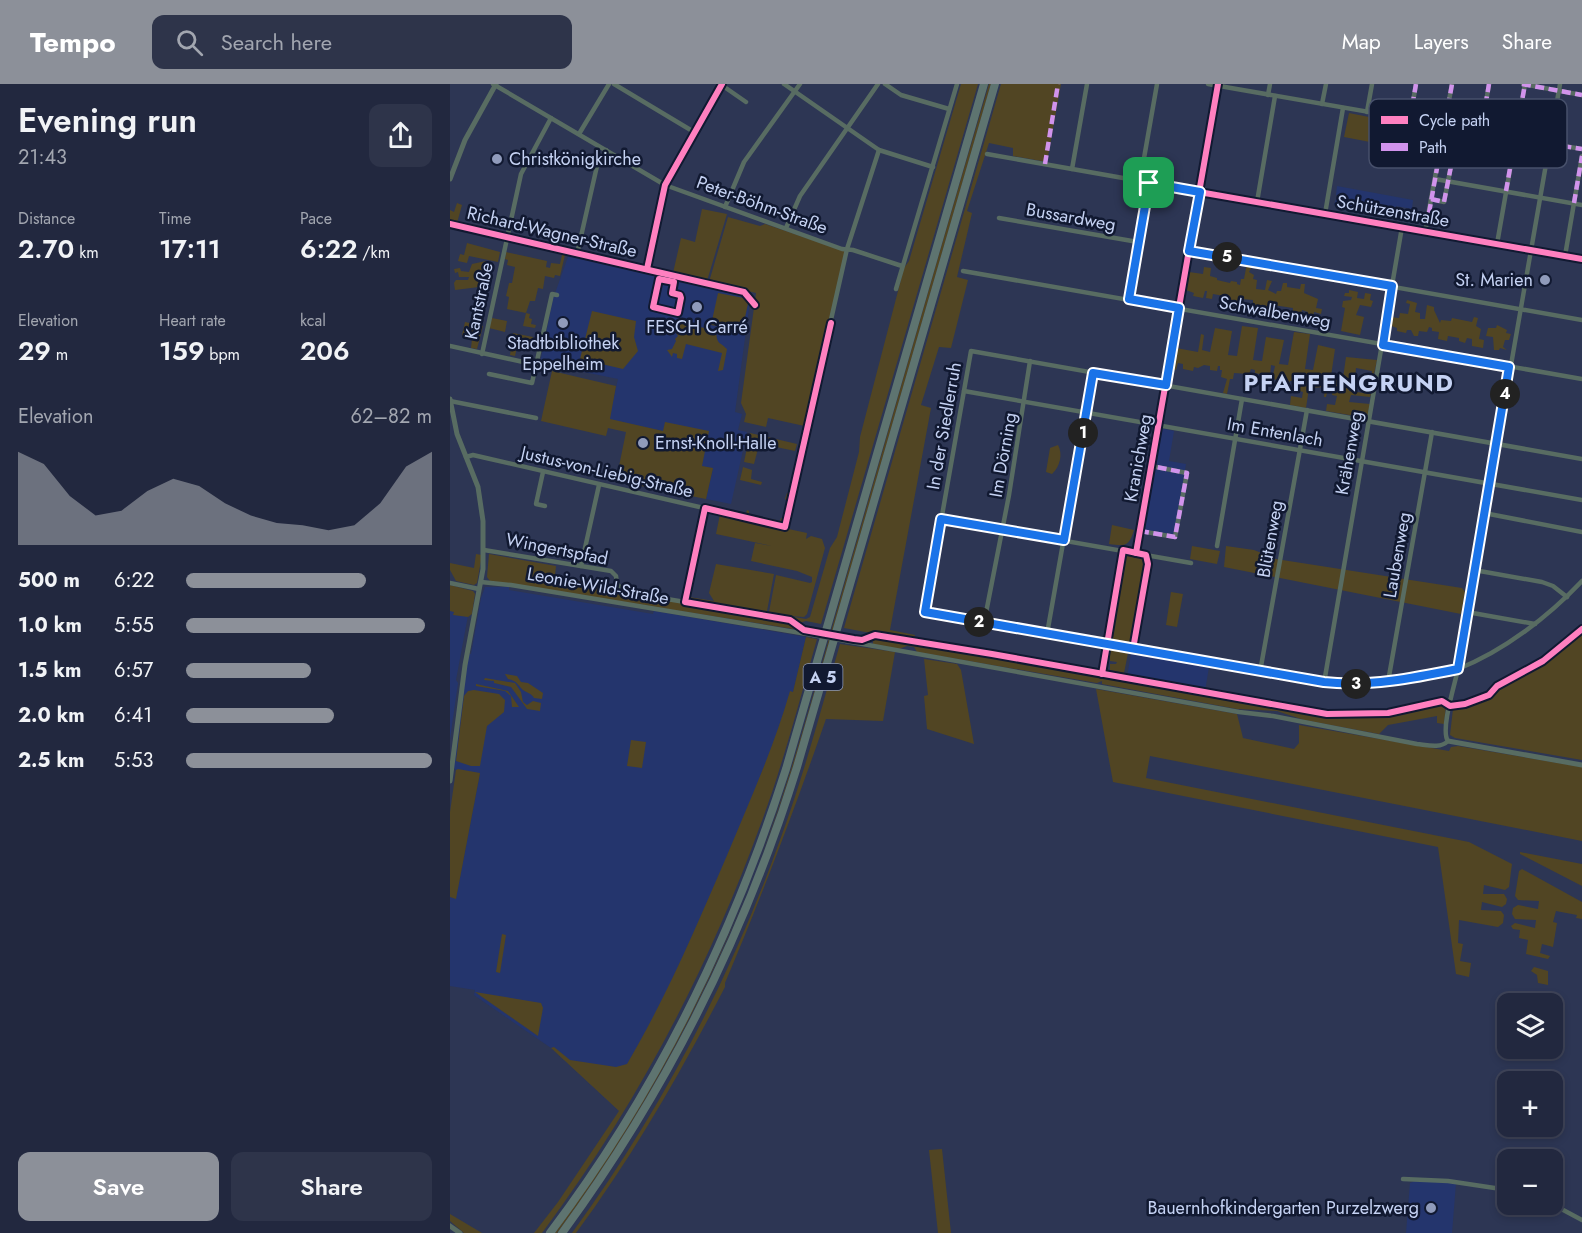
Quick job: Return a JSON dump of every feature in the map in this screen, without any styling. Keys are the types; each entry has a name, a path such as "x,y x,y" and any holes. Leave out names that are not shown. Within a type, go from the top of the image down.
{"highway":[{"name":"A 5","path":"550,1233 602,1159 659,1064 700,987 753,866 789,760 984,84"},
{"name":"A 5","path":"562,1233 635,1126 680,1047 732,942 762,869 797,767 995,84"}],"street":[{"path":"450,178 465,140 495,84"},
{"name":"Peter-Böhm-Straße","path":"495,84 665,184 725,207 902,266"},
{"path":"579,134 609,84"},
{"path":"614,84 694,132"},
{"path":"647,269 665,184 721,84 746,102"},
{"path":"784,84 879,150 933,167"},
{"path":"725,207 744,162 800,84"},
{"path":"786,228 800,196 878,84"},
{"path":"885,84 901,95 949,109"},
{"path":"896,289 957,84"},
{"path":"1072,169 1087,84"},
{"path":"1140,181 1157,84"},
{"path":"1208,84 1367,112 1369,101"},
{"path":"1268,95 1270,84"},
{"path":"1322,104 1326,84"},
{"path":"1369,99 1372,84"},
{"path":"1413,99 1416,84"},
{"path":"1449,99 1452,84"},
{"path":"1486,99 1489,84"},
{"path":"1522,99 1524,84 1559,87 1582,95"},
{"name":"Kranichweg","path":"1136,553 1218,85"},
{"path":"1257,202 1275,96"},
{"path":"1325,214 1344,108"},
{"name":"Kantstraße","path":"482,354 522,170 551,118"},
{"path":"1567,147 1582,149"},
{"path":"577,254 597,166 606,150"},
{"path":"816,386 847,249 879,150"},
{"name":"Schützenstraße","path":"987,154 1582,259"},
{"path":"1565,256 1582,156"},
{"path":"1425,232 1437,168"},
{"path":"1431,199 1444,201 1451,168"},
{"path":"1497,244 1510,168"},
{"path":"1544,168 1445,737 1448,741 1582,765"},
{"path":"1435,179 1582,205"},
{"path":"1129,299 1149,183"},
{"name":"Bussardweg","path":"999,218 1138,242"},
{"name":"Richard-Wagner-Straße","path":"450,224 707,283"},
{"name":"Krähenweg","path":"1324,682 1402,227"},
{"path":"1189,251 1582,320"},
{"name":"Schwalbenweg","path":"963,271 1582,379"},
{"path":"489,374 532,383 552,294 557,295"},
{"path":"450,346 560,370"},
{"name":"In der Siedlerruh","path":"984,622 925,612 941,519 971,351 1030,361"},
{"path":"1030,361 1582,459"},
{"name":"Im Dörning","path":"984,622 1003,530 1030,361"},
{"path":"1047,634 1093,373"},
{"name":"Im Entenlach","path":"964,391 1582,500"},
{"path":"1217,546 1242,399"},
{"path":"450,781 465,665 481,582 484,550 478,487 451,418 450,400 536,418"},
{"name":"Blütenweg","path":"1260,672 1307,410"},
{"name":"Laubenweg","path":"1388,682 1432,432"},
{"name":"Justus-von-Liebig-Straße","path":"466,457 479,456 743,517"},
{"name":"Kranichweg","path":"1140,531 1175,537 1187,473 1151,466"},
{"path":"543,472 536,504 545,506"},
{"path":"581,566 599,485"},
{"name":"Wingertspfad","path":"484,550 611,572 616,576 617,584 624,592 685,602 705,508"},
{"path":"1484,513 1582,532"},
{"path":"941,519 1191,562"},
{"path":"1106,644 1122,550"},
{"path":"1133,649 1148,564 1146,555"},
{"path":"1474,570 1542,582 1553,586 1567,597"},
{"path":"984,622 1260,672 1324,682 1359,684 1388,682 1458,669 1509,642 1535,624 1582,581"},
{"name":"Leonie-Wild-Straße","path":"481,582 813,635 1239,712 1273,716 1417,744 1438,746 1448,741"},
{"path":"450,583 479,590"},
{"path":"1467,612 1535,624"},
{"path":"1403,1179 1448,1180 1497,1188"},
{"path":"1563,1209 1582,1220"},
{"path":"450,1226 460,1233"}],"shaded area":[{"path":"961,84 978,84 821,624 806,621 796,624 800,630 490,581 487,577 489,554 556,566 555,576 614,588 620,592 687,604 689,597 714,601 709,593 716,564 774,574 767,611 769,612 776,575 812,582 812,577 797,571 751,561 755,543 772,546 716,534 720,514 807,533 806,539 811,536 822,539 825,548 807,614 804,617 789,616 806,619 810,617 830,548 837,537 859,452 860,437 904,268 909,261"},
{"path":"989,84 991,84 795,760 763,851 798,746 956,197"},
{"path":"1001,84 1061,84 1047,162 1013,156 1013,148 989,143 967,211 972,213 957,277 968,280 951,348 939,347 921,405 931,408 890,630 915,635 913,641 844,628"},
{"path":"1349,113 1369,117 1369,142 1344,137"},
{"path":"1337,186 1413,200 1412,209 1396,206 1396,210 1404,211 1402,218 1395,216 1391,218 1391,216 1378,213 1374,215 1374,212 1339,208 1340,206 1334,205 1336,199 1340,200 1341,196 1336,195"},
{"path":"457,203 462,205 457,223 450,222 450,210 454,212"},
{"path":"702,209 727,214 707,281 673,273 681,238 695,242"},
{"path":"728,217 760,226 765,224 845,251 809,427 768,418 766,427 744,422 746,414 741,403 756,293 709,282"},
{"path":"467,243 500,252 498,262 469,256 467,263 458,261 460,254 464,255"},
{"path":"506,252 547,261 546,267 550,268 551,263 560,264 562,255 565,255 560,276 555,275 554,278 545,276 543,289 538,288 535,301 530,301 526,313 507,309 509,297 506,296 509,283 512,283 515,267 507,265"},
{"path":"569,254 742,292 750,301 735,412 742,414 738,430 747,432 731,504 706,499 713,469 702,466 666,422 663,431 609,419 618,379 540,363 553,299"},
{"path":"486,261 479,287 455,290 456,280 468,280 469,277 459,277 458,272 455,273 454,269 460,268 461,271 469,272 472,264"},
{"path":"1247,263 1253,264 1249,272 1254,275 1253,279 1257,280 1256,289 1265,290 1267,280 1272,281 1268,290 1276,294 1277,291 1281,291 1283,283 1287,283 1287,287 1300,289 1301,284 1305,284 1304,293 1318,299 1316,308 1322,309 1321,314 1314,312 1313,317 1307,317 1308,312 1302,310 1300,319 1292,317 1293,308 1273,305 1272,309 1253,306 1253,300 1242,299 1241,304 1230,302 1230,297 1213,294 1212,299 1206,298 1207,291 1203,298 1193,296 1194,293 1186,290 1189,272 1203,274 1204,267 1211,268 1210,276 1217,280 1237,282 1240,285 1241,279 1244,279"},
{"path":"1349,290 1358,292 1357,298 1364,299 1365,293 1371,294 1370,300 1373,301 1371,307 1360,305 1356,315 1364,317 1360,335 1341,331 1345,308 1342,307 1343,301 1351,300 1352,297 1344,296 1345,293 1349,293"},
{"path":"718,293 749,299 742,331 711,325"},
{"path":"1407,300 1417,303 1415,312 1420,313 1420,319 1425,319 1427,305 1434,307 1440,323 1441,320 1451,321 1452,318 1472,322 1474,317 1478,318 1476,326 1481,329 1479,339 1484,340 1483,348 1472,346 1472,339 1467,338 1465,343 1459,341 1459,338 1448,336 1447,341 1438,339 1439,332 1432,331 1429,327 1427,332 1419,331 1418,336 1414,336 1411,330 1407,330 1406,333 1397,331 1397,328 1389,325 1390,317 1399,318 1400,313 1408,314 1410,304 1406,303"},
{"path":"592,311 636,321 634,337 638,351 623,369 580,359"},
{"path":"526,313 530,314 531,324 536,325 535,328 523,326"},
{"path":"492,318 507,321 505,332 489,328"},
{"path":"677,321 716,331 718,341 727,349 723,370 718,371 722,353 686,344 682,359 677,358 677,354 673,353 672,357 667,350 672,349 678,336 676,327 673,325"},
{"path":"465,322 483,326 477,349 471,348 472,339 462,335"},
{"path":"1497,325 1507,330 1506,333 1511,334 1509,340 1505,340 1503,347 1507,350 1500,348 1494,350 1493,337 1486,336 1488,328 1496,328"},
{"path":"1242,326 1258,328 1253,360 1262,361 1266,337 1284,340 1279,364 1288,365 1294,332 1310,334 1305,369 1313,370 1318,345 1335,349 1331,376 1343,378 1346,357 1377,360 1373,379 1371,379 1372,371 1356,368 1355,379 1361,381 1361,385 1357,384 1356,388 1350,387 1349,391 1371,394 1370,397 1351,395 1349,402 1370,404 1367,418 1326,411 1327,404 1335,405 1337,396 1332,395 1333,386 1329,385 1326,397 1324,397 1325,387 1309,388 1306,408 1290,405 1291,396 1302,398 1303,392 1300,391 1300,386 1294,385 1294,381 1286,384 1286,380 1272,379 1275,366 1271,365 1270,376 1255,373 1255,370 1251,369 1249,374 1234,373 1233,379 1230,379 1227,394 1223,393 1227,379 1221,377 1220,366 1217,371 1210,370 1210,366 1204,365 1194,367 1193,371 1183,369 1183,364 1178,363 1176,370 1172,369 1176,348 1198,352 1201,334 1204,335 1202,350 1210,352 1215,328 1232,331 1228,355 1237,356"},
{"path":"513,333 533,337 530,350 517,347 515,356 510,355 511,348 507,347"},
{"path":"552,371 616,386 610,419 663,431 665,422 709,431 702,466 713,468 706,499 616,481 626,432 608,428 606,436 541,421"},
{"path":"1161,428 1174,431 1169,461 1186,464 1174,535 1143,530"},
{"path":"750,433 797,444 795,451 748,441"},
{"path":"748,443 759,445 754,464 744,462"},
{"path":"1058,445 1060,460 1052,474 1046,472 1050,448"},
{"path":"743,467 752,470 751,479 762,482 761,485 740,480"},
{"path":"787,493 792,494 786,521 782,525 745,517 747,510 749,514 780,521 784,518 788,501 785,499"},
{"path":"1112,525 1134,530 1126,544 1109,544"},
{"path":"1192,546 1220,551 1217,564 1190,559"},
{"path":"1226,546 1254,550 1276,559 1462,588 1465,592 1461,614 1224,567"},
{"path":"476,554 482,555 477,583 474,585 456,581 450,570 450,563 474,568"},
{"path":"1127,556 1141,558 1145,566 1132,641 1123,645 1116,643 1110,635 1123,561"},
{"path":"450,585 473,591 475,594 472,614 468,617 453,615 454,612 450,611"},
{"path":"485,587 509,587 509,590 653,614 654,611 806,637 766,786 619,1111 551,1048 474,995 475,990 450,986 450,897 456,898 480,774 456,770 452,766 467,654 471,654"},
{"path":"450,590 472,594 456,680 458,683 450,739"},
{"path":"1171,592 1183,594 1177,627 1166,625"},
{"path":"1582,632 1582,760 1455,738 1450,735 1453,709 1488,698 1494,691 1544,662"},
{"path":"876,636 1330,716 1389,714 1442,703 1446,706 1444,724 1437,723 1437,716 1388,725 1379,734 1304,720 1277,711 1237,709 1102,684 1102,681 1097,683 917,652 914,647 907,646 899,649 873,644 873,638"},
{"path":"806,637 817,639 783,757 760,826 717,934 638,1088 576,1186 542,1233 534,1233 558,1202 619,1111 551,1048 554,1047 570,1060 616,1067 627,1064 681,960 745,813 790,691 793,692"},
{"path":"840,644 895,652 883,721 826,719 778,852 725,987 674,1082 637,1144 576,1233 572,1233 635,1140 663,1092 690,1044 739,943 789,816"},
{"path":"1110,649 1128,653 1124,673 1110,670 1110,664 1117,662 1110,661"},
{"path":"1131,653 1209,667 1205,691 1127,677"},
{"path":"924,659 957,664 961,670 974,744 927,729 924,696 928,695"},
{"path":"505,674 517,676 521,682 528,683 543,693 542,699 534,698 508,679"},
{"path":"485,678 515,683 521,692 523,702 527,705 533,701 541,703 540,711 527,709 511,687 484,680"},
{"path":"476,684 508,691 519,707 512,707 511,696 505,691 476,686"},
{"path":"1096,689 1237,714 1243,738 1294,749 1299,743 1299,725 1449,751 1451,747 1458,746 1582,767 1582,841 1150,756 1146,778 1469,842 1512,864 1509,887 1505,890 1484,885 1483,894 1504,894 1507,899 1506,904 1502,907 1482,902 1481,910 1501,911 1504,915 1503,923 1498,927 1459,920 1458,943 1463,944 1460,961 1471,963 1469,977 1456,974 1438,847 1113,782"},
{"path":"468,691 499,694 505,700 504,712 487,726 480,766 471,766 456,761 464,696"},
{"path":"631,740 646,742 642,768 627,766"},
{"path":"458,769 480,773 456,899 450,897 450,812"},
{"path":"1520,852 1582,864 1582,886 1520,854"},
{"path":"1522,869 1582,902 1582,919 1576,918 1577,915 1556,911 1553,922 1557,923 1553,947 1542,944 1540,953 1550,956 1548,959 1526,954 1528,940 1519,938 1520,930 1513,929 1511,926 1515,923 1535,928 1536,920 1515,919 1512,914 1513,908 1518,905 1538,909 1539,901 1518,900 1515,896 1519,871"},
{"path":"734,923 696,1006 665,1065 595,1178 555,1233 613,1147 667,1058"},
{"path":"502,934 506,935 500,973 496,972"},
{"path":"1534,967 1548,971 1548,985 1538,983 1537,975 1531,971"},
{"path":"475,992 541,1003 543,1008 538,1036"},
{"path":"942,1149 951,1233 938,1233 929,1150"},
{"name":"Bauernhofkindergarten Purzelzwerg","path":"1415,1181 1456,1183 1452,1233 1406,1233 1410,1183"},
{"path":"450,1214 482,1233 464,1233 450,1221"}],"marked path":[{"path":"1045,164 1058,84"},
{"path":"1413,99 1416,84"},
{"path":"1449,99 1452,84"},
{"path":"1486,99 1489,84"},
{"path":"1522,84 1582,95"},
{"path":"1522,99 1525,84"},
{"path":"1567,147 1582,149"},
{"path":"1574,203 1582,156"},
{"path":"1429,213 1437,168"},
{"path":"1431,199 1444,202 1451,168"},
{"path":"1506,191 1510,168"},
{"path":"1140,531 1175,537 1187,473 1151,466"}],"cycle path":[{"path":"647,269 665,185 722,84"},
{"path":"1136,553 1218,84"},
{"path":"1199,192 1582,259"},
{"path":"450,224 744,292 755,305"},
{"path":"659,279 674,282 672,293 680,295 681,298 678,313 653,307 659,279"},
{"path":"831,323 785,527 705,508 685,602 790,620 804,630 854,639 862,640 875,635 1327,714 1388,713 1442,701 1450,706 1465,704 1489,695 1497,686 1543,661 1582,629"},
{"path":"1102,674 1123,550 1146,555 1148,564 1133,649 1106,644"}],"place":[{"name":"Christkönigkirche","path":"497,159"},
{"name":"St. Marien","path":"1545,280"},
{"name":"FESCH Carré","path":"697,307"},
{"name":"Stadtbibliothek Eppelheim","path":"563,323"},
{"name":"Ernst-Knoll-Halle","path":"643,443"},
{"name":"Bauernhofkindergarten Purzelzwerg","path":"1431,1208"}],"district":[{"name":"PFAFFENGRUND","path":"1349,383"}],"route":[{"path":"1149,183 1200,192 1189,251 1392,286 1383,345 1509,367 1458,669 1388,682 1331,683 925,612 941,519 1064,540 1093,373 1166,385 1179,308 1129,299 1149,183"}]}
